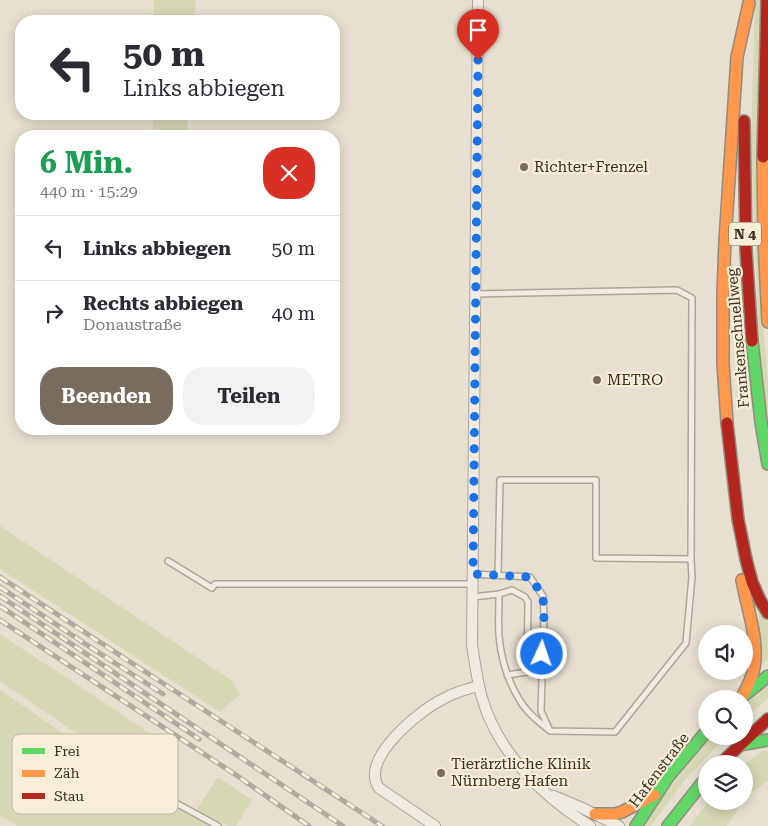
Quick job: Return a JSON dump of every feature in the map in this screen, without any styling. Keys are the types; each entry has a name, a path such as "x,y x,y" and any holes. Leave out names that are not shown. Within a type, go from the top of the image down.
{"main road":[{"name":"Frankenschnellweg","path":"749,2 744,116 748,300 754,364 768,464"},
{"path":"749,2 737,57 724,241 725,404 738,519 750,575 756,593 768,613"},
{"name":"Frankenschnellweg","path":"767,9 763,222 768,322"},
{"path":"738,519 740,571 755,655 753,669 744,690"},
{"path":"751,690 768,676"},
{"path":"753,732 768,719"},
{"path":"753,743 768,740"},
{"name":"Hafenstraße","path":"636,826 656,794 698,741"},
{"path":"729,755 739,745"},
{"path":"668,826 698,788"},
{"path":"595,814 622,812 656,794"}],"street":[{"path":"478,0 472,645 482,699 506,749 529,777 566,810 590,826"},
{"path":"435,826 379,788 375,778 377,764 380,756 400,731 424,710 458,691 479,686"},
{"path":"546,792 619,826"}],"lane":[{"path":"476,294 677,290 692,298 692,577 686,644 615,732 550,731 524,707 507,675 499,637 499,594"},
{"path":"498,575 500,480 596,480 596,558 691,559"},
{"path":"168,561 212,588 215,584 473,584"},
{"path":"473,574 530,577 543,596 541,711 550,731"},
{"path":"472,597 499,594 512,590 525,597 528,602 527,672 507,675"},
{"path":"178,804 218,826"}],"green space":[{"path":"154,0 196,0 195,15 154,15"},
{"path":"755,0 762,0 761,301 768,382 768,430 761,387 751,146"},
{"path":"153,120 187,120 188,130 153,130"},
{"path":"0,526 231,680 240,694 220,712 0,569"},
{"path":"758,606 768,622 768,659 762,664"},
{"path":"0,634 151,734 78,734 0,681"},
{"path":"768,684 768,698 753,712 753,696"},
{"path":"0,690 64,734 12,734 12,814 178,814 178,808 210,826 17,826 0,815"},
{"path":"704,745 718,745 709,755 698,755 698,766 684,781 651,826 643,826 652,811"},
{"path":"762,751 768,751 768,781 753,791 753,758"},
{"path":"218,777 252,800 236,826 228,826 196,810"},
{"path":"702,810 737,810 727,826 690,826"}],"railway":[{"path":"0,577 382,826"},
{"path":"0,587 163,694"},
{"path":"0,596 343,826"},
{"path":"0,606 199,739"},
{"path":"0,620 174,734"},
{"path":"178,737 309,826"}],"traffic: fast":[{"path":"752,341 761,422 768,464"},
{"path":"751,690 768,676"},
{"path":"753,743 768,740"},
{"path":"636,826 668,777 698,741"},
{"path":"668,826 698,788"}],"traffic: slow":[{"path":"727,423 723,363 725,241 737,57 749,3"},
{"path":"763,157 764,241 768,322"},
{"path":"742,580 755,646 754,668 746,690"},
{"path":"595,814 622,812 654,795"}],"traffic: jam":[{"path":"763,157 767,0"},
{"path":"744,121 746,250 752,341"},
{"path":"727,423 738,519 746,559 752,582 768,613"},
{"path":"730,755 768,719"}],"place":[{"name":"Richter+Frenzel","path":"524,167"},
{"name":"METRO","path":"597,380"},
{"name":"Tierärztliche Klinik Nürnberg Hafen","path":"441,773"}],"route":[{"path":"478,60 473,574 530,577 543,596 542,654"}]}
